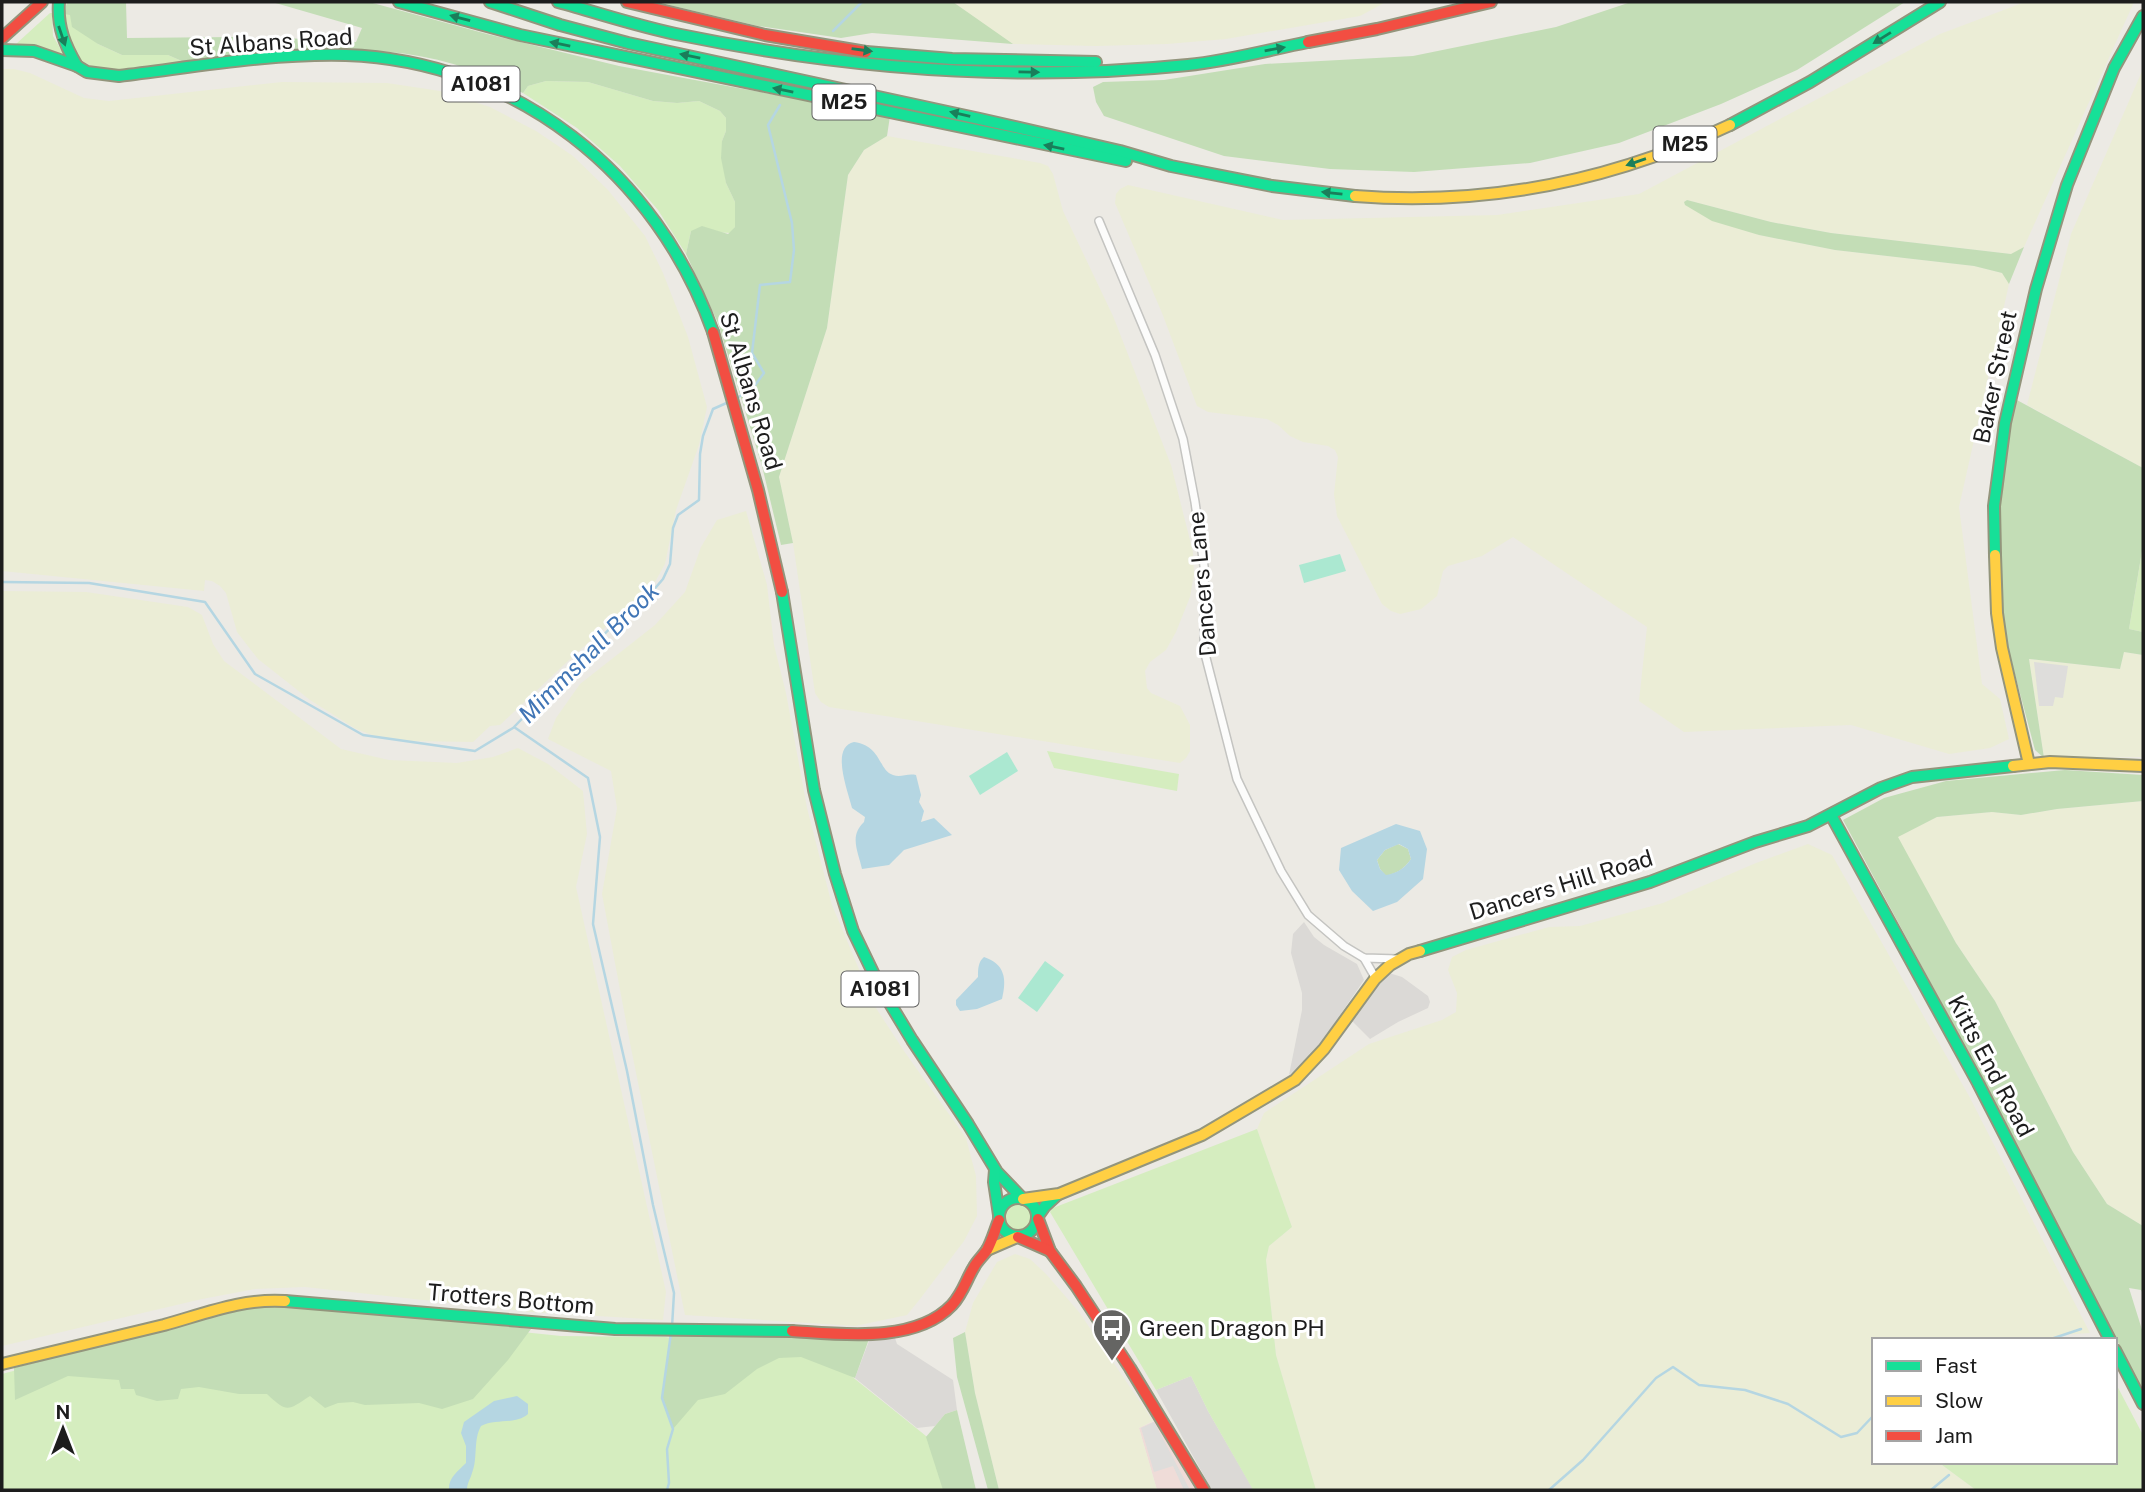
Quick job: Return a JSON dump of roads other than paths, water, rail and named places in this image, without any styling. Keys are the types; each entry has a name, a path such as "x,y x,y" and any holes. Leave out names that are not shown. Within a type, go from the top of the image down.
{"main road":[{"path":"2,38 43,2"},
{"path":"59,2 58,30 77,66"},
{"name":"M25","path":"400,2 520,35 592,51 1118,161 1169,165"},
{"name":"M25","path":"490,2 582,31 664,51 892,98 1169,165 1315,192 1375,197 1445,198 1500,194 1552,185 1608,171 1675,149 1734,123 1822,75 1940,2"},
{"name":"M25","path":"558,2 680,35 853,63 995,72 1062,73 1190,65 1377,29 1491,2"},
{"name":"M25","path":"627,2 812,44 903,56 1097,62 1189,56 1207,60"},
{"name":"Baker Street","path":"2029,764 2002,648 1997,613 1994,506 2005,424 2036,289 2067,185 2114,68 2143,16"},
{"name":"St Albans Road","path":"2,50 34,51 87,72 119,76 299,56 357,56 437,68 495,89 545,116 586,146 622,180 675,250 702,303 732,389 784,600 813,787 844,906 882,993 981,1142 995,1170 1023,1199"},
{"name":"Dancers Hill Road","path":"1023,1199 1059,1194 1202,1135 1295,1080 1325,1051 1348,1015 1383,970 1419,950 1650,882 1755,842 1808,826 1881,788 1912,777 2050,762 2143,766"},
{"name":"Kitts End Road","path":"1831,815 1978,1083 2109,1338"},
{"name":"St Albans Road","path":"995,1170 999,1219"},
{"name":"Dancers Hill Road","path":"1038,1217 1045,1206 1059,1194"},
{"path":"1050,1251 1007,1233 999,1219 1000,1211 1006,1202 1016,1198 1033,1205 1050,1251 1130,1368 1204,1490"},
{"path":"986,1250 1029,1233 1034,1229 1038,1217"},
{"name":"Trotters Bottom","path":"2,1364 241,1303 264,1300 565,1326 671,1330 771,1329 852,1335 891,1332 928,1322 951,1306 986,1250 999,1219"},
{"path":"2117,1354 2143,1404"}],"street":[{"name":"Dancers Lane","path":"1099,221 1170,393 1183,439 1204,566 1205,650 1237,779 1281,871 1308,915 1344,946 1363,958 1376,979"},
{"path":"1363,958 1399,959"}],"water":[{"path":"854,742 870,748 893,775 916,775 921,795 919,802 924,811 921,822 934,818 952,835 904,850 889,865 862,869 856,838 865,817 852,808 842,770 843,752"},
{"path":"1396,824 1420,831 1427,849 1423,879 1397,902 1373,911 1352,891 1339,870 1341,848","holes":["1399,844 1408,849 1411,859 1403,868 1386,875 1380,869 1377,860 1385,850"]},
{"path":"984,957 996,964 1003,973 1002,999 977,1009 960,1011 956,1000 978,977 979,963"},
{"path":"517,1396 528,1404 528,1414 518,1419 481,1426 477,1437 474,1468 467,1490 449,1490 452,1478 466,1463 466,1446 461,1433 464,1422 494,1401"}],"waterway":[{"name":"Mimmshall Brook","path":"833,31 862,2"},
{"name":"Mimmshall Brook","path":"737,398 753,388 764,373 752,353 760,285 790,282 794,250 792,223 768,125 780,105"},
{"name":"Mimmshall Brook","path":"672,1327 674,1293 593,924 600,837 588,778 514,727 621,617 645,600 663,579 670,564 673,528 678,515 699,500 700,454 703,436 713,409 731,401"},
{"path":"2,582 89,583 205,602 255,674 363,735 475,751 513,728"},
{"path":"2054,1338 2081,1329"},
{"path":"667,1490 667,1449 673,1429 662,1398 671,1333"},
{"path":"1549,1490 1583,1460 1656,1378 1673,1367 1699,1385 1745,1390 1788,1404 1841,1437 1857,1433 1872,1417"},
{"path":"1931,1490 1949,1475"}],"place":[{"name":"Green Dragon PH","path":"1112,1362"}]}
